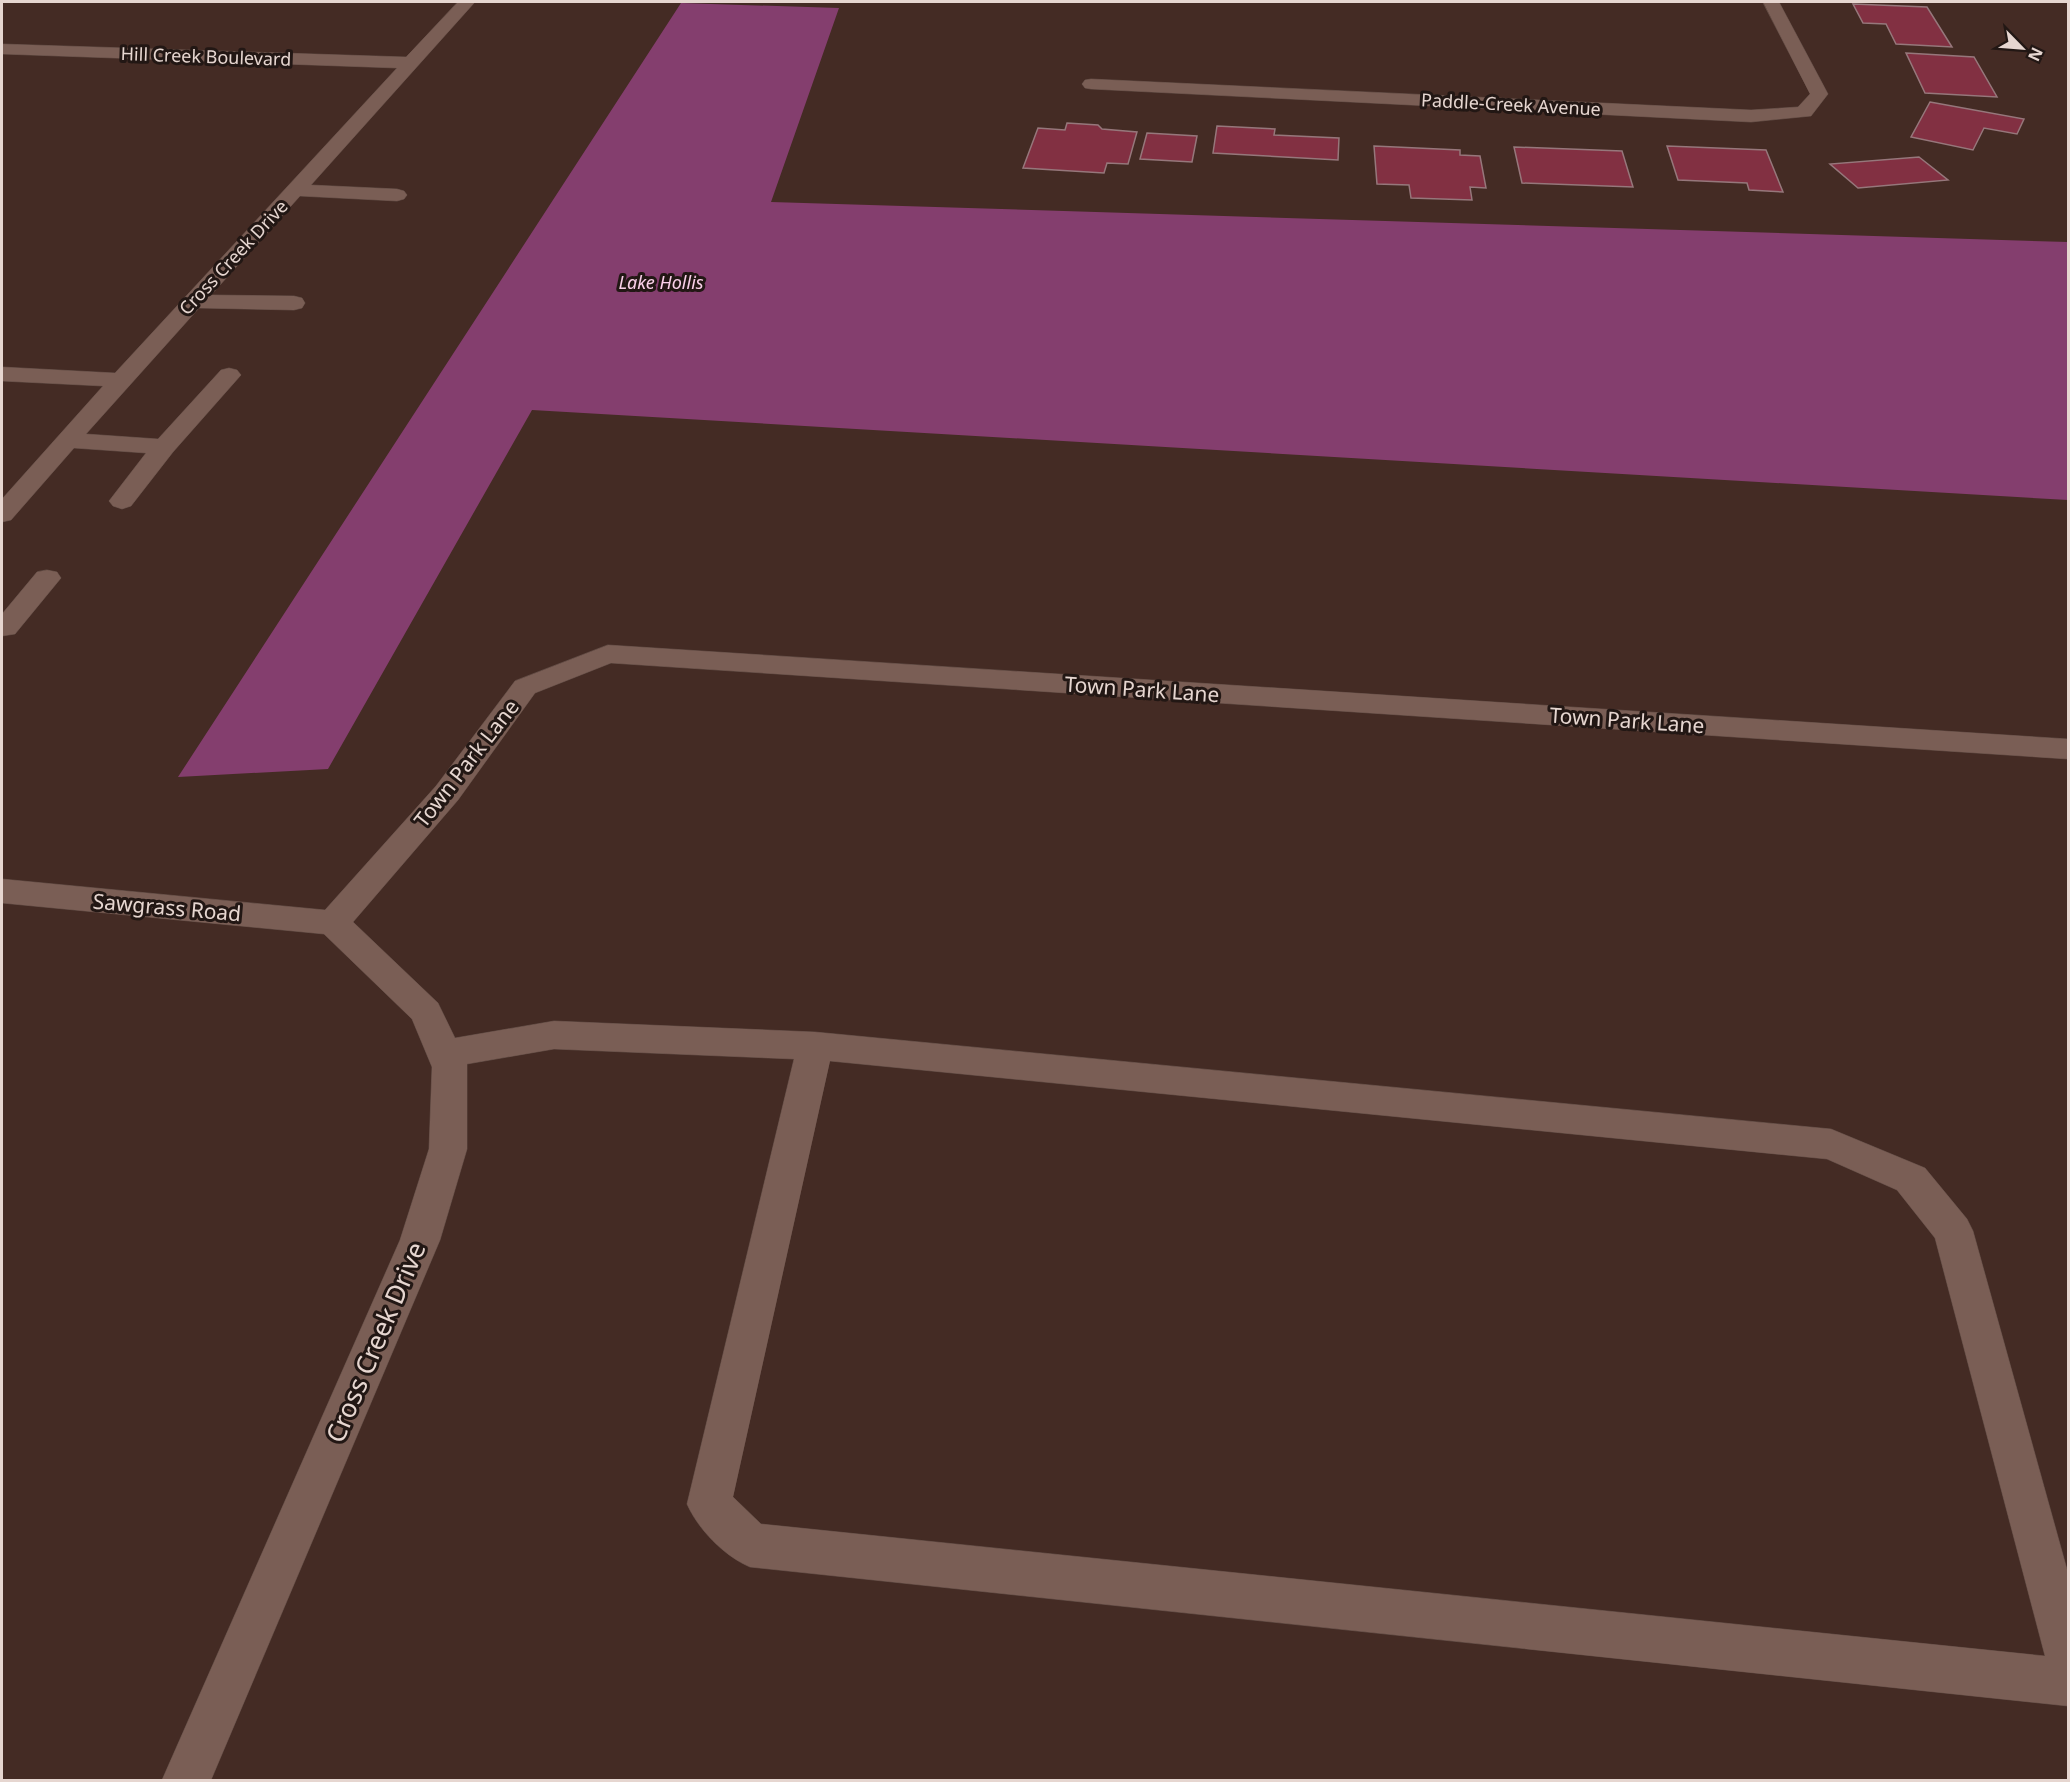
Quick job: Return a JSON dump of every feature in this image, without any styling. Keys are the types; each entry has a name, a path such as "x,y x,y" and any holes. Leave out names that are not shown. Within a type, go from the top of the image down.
{"street":[{"name":"Cross Creek Drive","path":"2,514 121,380 467,2"},
{"name":"Paddle-Creek Avenue","path":"1091,84 1751,116 1804,112 1819,94 1771,2"},
{"name":"Hill Creek Boulevard","path":"2,49 411,63"},
{"path":"294,190 397,195"},
{"path":"193,301 294,303"},
{"path":"2,374 121,380"},
{"path":"122,501 164,447 229,375"},
{"path":"68,440 164,447"},
{"path":"3,629 47,578"},
{"name":"Town Park Lane","path":"333,923 447,793 525,687 608,654 2068,749"},
{"name":"Sawgrass Road","path":"2,891 333,923"},
{"name":"Cross Creek Drive","path":"186,1780 420,1240 448,1149 450,1067 426,1012 333,923"},
{"path":"445,1054 554,1035 815,1046 1831,1144 1911,1179 1953,1231 2068,1655"},
{"path":"815,1046 709,1504 750,1545 2068,1682"}],"water":[{"name":"Lake Hollis","path":"681,3 839,8 771,202 2068,242 2068,500 532,410 328,769 178,777"}],"building":[{"path":"1853,4 1927,7 1952,47 1896,44 1886,24 1863,23"},
{"path":"1906,53 1974,57 1997,97 1925,93"},
{"path":"1930,102 2024,119 2017,134 1984,128 1973,150 1911,137"},
{"path":"1067,123 1098,125 1102,129 1137,132 1128,164 1107,163 1104,173 1023,168 1038,128 1065,130"},
{"path":"1217,126 1275,129 1274,135 1339,138 1338,160 1213,153"},
{"path":"1147,133 1197,136 1192,162 1140,159"},
{"path":"1374,146 1460,150 1460,155 1480,156 1486,188 1470,187 1472,200 1411,198 1409,185 1377,184"},
{"path":"1667,146 1766,150 1783,192 1749,190 1747,183 1678,180"},
{"path":"1514,147 1622,151 1633,187 1522,183"},
{"path":"1919,157 1948,180 1858,188 1830,164"}]}
